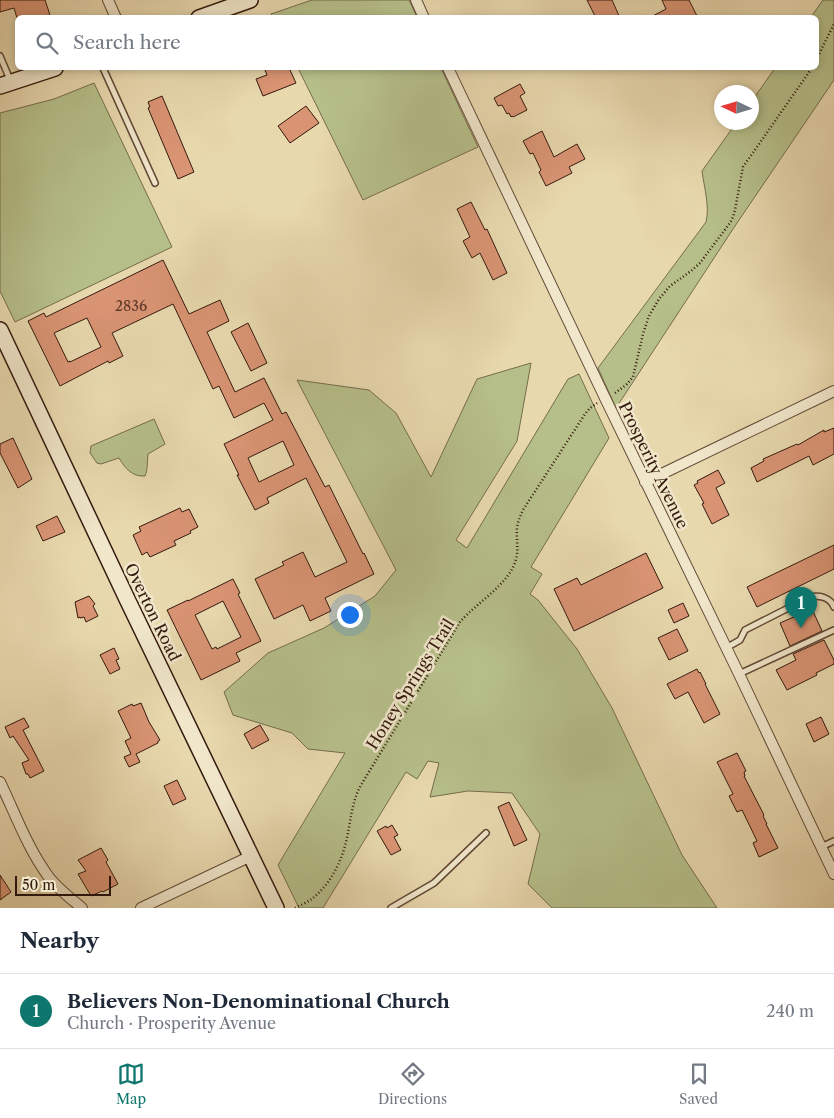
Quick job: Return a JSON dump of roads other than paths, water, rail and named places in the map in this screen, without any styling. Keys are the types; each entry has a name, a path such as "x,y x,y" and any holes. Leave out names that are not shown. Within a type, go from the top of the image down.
{"street":[{"path":"108,0 115,15"},
{"path":"208,15 250,0"},
{"path":"416,0 423,15"},
{"path":"6,84 49,70"},
{"name":"Prosperity Avenue","path":"449,70 834,874"},
{"name":"Overton Road","path":"0,330 276,908"},
{"path":"645,482 834,391"},
{"path":"0,782 33,852 49,877 82,908"},
{"path":"141,908 251,856"}],"lane":[{"path":"0,56 6,84"},
{"path":"104,70 154,183"},
{"path":"726,648 740,640 745,630 810,597 818,596 827,599 832,602 834,607"},
{"path":"739,674 834,630"},
{"path":"391,908 434,884 486,833"},
{"path":"821,848 834,841"}],"place":[{"name":"Believers Non-Denominational Church","path":"801,628"}]}
